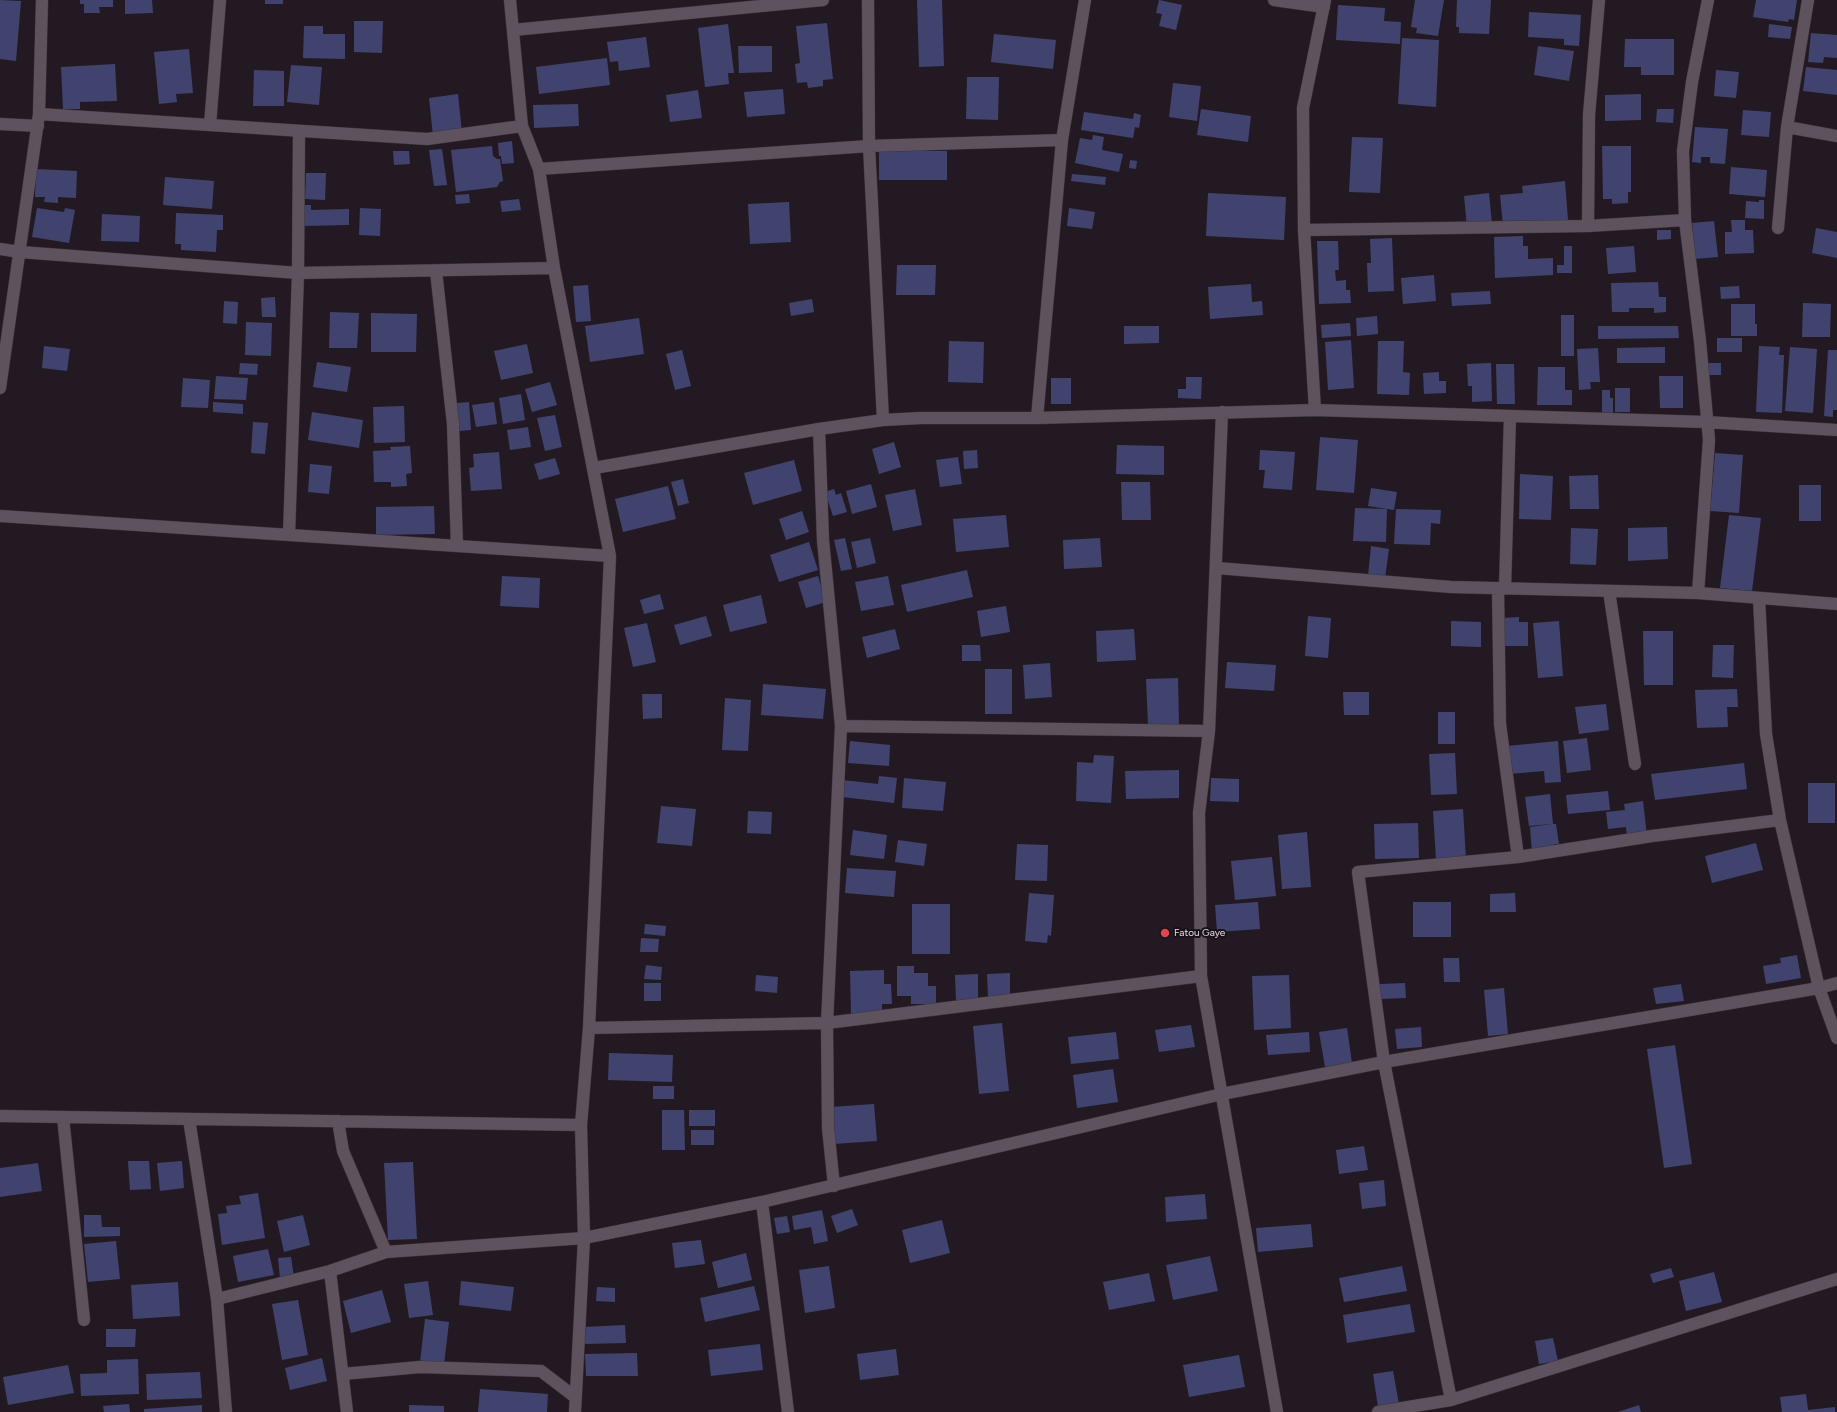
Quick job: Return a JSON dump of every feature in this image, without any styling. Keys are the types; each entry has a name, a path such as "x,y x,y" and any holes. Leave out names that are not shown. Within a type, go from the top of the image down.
{"street":[{"path":"0,388 38,126 42,0"},
{"path":"210,125 220,0"},
{"path":"510,0 522,126 539,169 554,268 610,556 589,1028 581,1125 584,1238 575,1412"},
{"path":"513,30 823,0"},
{"path":"868,0 869,146 883,420"},
{"path":"1037,418 1062,140 1085,0"},
{"path":"1274,0 1324,3 1303,108 1304,230 1315,410"},
{"path":"1588,226 1589,115 1599,0"},
{"path":"1698,593 1709,440 1706,422 1700,341 1685,220 1683,151 1692,82 1708,0"},
{"path":"1778,228 1788,127 1808,0"},
{"path":"39,114 427,139 522,126"},
{"path":"0,124 38,126"},
{"path":"1788,127 1837,136"},
{"path":"289,535 298,273 299,131"},
{"path":"539,169 869,146 1062,140"},
{"path":"1304,230 1588,226 1685,220"},
{"path":"0,249 20,252 298,273 554,268"},
{"path":"436,271 453,424 457,546"},
{"path":"594,468 819,429 883,420 921,418 1037,418 1315,410 1706,422 1837,430"},
{"path":"1222,412 1210,731 1199,812 1201,976 1277,1412"},
{"path":"1510,416 1502,588 1500,724 1518,857"},
{"path":"819,429 823,540 841,726 827,1023 828,1128 834,1186"},
{"path":"0,516 610,556"},
{"path":"1217,568 1451,587 1698,593 1837,604"},
{"path":"1609,591 1635,764"},
{"path":"1759,599 1766,734 1780,820 1819,988 1837,1038"},
{"path":"841,726 1210,731"},
{"path":"1451,1400 1384,1062 1358,872 1518,857 1652,836 1780,820"},
{"path":"589,1028 827,1023 1201,976"},
{"path":"217,1299 330,1271 386,1252 584,1238 834,1186 1222,1094 1384,1062 1819,988 1837,983"},
{"path":"0,1116 581,1125"},
{"path":"63,1117 84,1320"},
{"path":"189,1119 217,1299 226,1412"},
{"path":"338,1121 343,1151 386,1252"},
{"path":"762,1202 788,1412"},
{"path":"330,1271 347,1412"},
{"path":"1378,1412 1451,1400 1837,1279"},
{"path":"343,1374 420,1367 541,1371 576,1397"}],"building":[{"path":"0,0 21,1 16,61 0,59"},
{"path":"80,0 113,0 113,7 99,7 100,13 84,13 84,4 80,4"},
{"path":"125,0 152,0 153,13 125,14"},
{"path":"265,0 283,0 283,4 265,4"},
{"path":"917,0 942,0 944,66 919,67"},
{"path":"1159,0 1182,5 1176,30 1159,26 1162,14 1156,13"},
{"path":"1415,0 1444,0 1438,36 1416,33 1417,28 1411,27"},
{"path":"1457,0 1491,0 1489,34 1459,33 1459,27 1456,27"},
{"path":"1756,0 1797,0 1794,20 1789,19 1788,22 1753,17"},
{"path":"1338,5 1385,8 1384,21 1401,22 1400,44 1336,40"},
{"path":"1529,12 1581,15 1579,46 1564,45 1564,39 1528,37"},
{"path":"354,21 383,21 382,53 354,52"},
{"path":"827,23 833,79 823,80 823,86 808,88 807,82 797,83 795,64 800,63 796,26"},
{"path":"728,24 734,73 728,73 729,84 705,87 698,28"},
{"path":"1769,24 1792,27 1790,39 1768,37"},
{"path":"304,26 323,26 323,34 345,34 345,59 303,58"},
{"path":"1811,33 1837,35 1837,58 1824,57 1823,63 1808,62"},
{"path":"994,34 1056,40 1053,69 991,62"},
{"path":"646,37 650,67 619,71 618,61 610,62 607,42"},
{"path":"1402,38 1439,40 1436,107 1398,104"},
{"path":"1625,39 1674,39 1674,75 1641,75 1641,67 1624,67"},
{"path":"738,46 772,46 772,72 739,73"},
{"path":"1538,46 1574,51 1569,81 1534,75"},
{"path":"189,49 193,93 176,94 177,102 159,104 154,52"},
{"path":"607,58 610,85 539,94 536,67"},
{"path":"115,64 117,101 80,102 80,109 63,109 61,67"},
{"path":"291,65 322,67 319,105 287,102"},
{"path":"1806,67 1837,70 1837,95 1803,91"},
{"path":"254,70 284,71 284,106 253,106"},
{"path":"1716,70 1739,72 1736,98 1714,96"},
{"path":"967,77 999,77 998,120 966,119"},
{"path":"1173,83 1201,86 1197,121 1169,117"},
{"path":"783,89 785,114 747,117 744,92"},
{"path":"698,90 702,118 670,122 666,95"},
{"path":"458,94 462,132 433,136 429,98"},
{"path":"1641,94 1641,120 1605,121 1605,95"},
{"path":"578,104 579,126 534,128 533,105"},
{"path":"1201,109 1251,116 1248,142 1197,135"},
{"path":"1657,109 1674,109 1673,123 1656,122"},
{"path":"1743,110 1771,112 1769,137 1741,135"},
{"path":"1084,112 1133,119 1134,113 1141,115 1139,128 1135,127 1133,138 1081,130"},
{"path":"1695,127 1728,129 1725,164 1710,163 1710,157 1701,157 1701,163 1692,162"},
{"path":"1093,135 1104,137 1102,150 1123,154 1119,172 1075,163 1080,138 1092,140"},
{"path":"1352,137 1383,138 1380,193 1349,192"},
{"path":"512,141 514,163 502,164 501,156 499,156 498,143"},
{"path":"492,146 493,156 500,159 503,181 500,182 497,187 456,192 451,150"},
{"path":"1602,146 1631,146 1631,192 1628,192 1628,203 1612,204 1612,199 1603,199"},
{"path":"879,148 927,148 927,151 947,151 947,180 879,180"},
{"path":"442,149 447,185 434,186 429,150"},
{"path":"393,151 409,151 410,164 394,165"},
{"path":"1130,160 1137,161 1136,169 1129,168"},
{"path":"1731,167 1767,170 1765,197 1729,194"},
{"path":"36,169 77,171 76,198 58,197 58,203 44,202 45,197 35,197"},
{"path":"306,173 326,173 325,200 305,199"},
{"path":"1072,174 1106,177 1105,185 1071,181"},
{"path":"165,177 214,181 212,209 163,205"},
{"path":"1565,181 1568,220 1503,226 1500,195 1523,193 1522,186"},
{"path":"1208,193 1286,197 1284,240 1206,236"},
{"path":"1489,193 1492,224 1467,227 1464,196"},
{"path":"469,194 470,203 456,204 455,195"},
{"path":"519,199 521,210 502,212 500,201"},
{"path":"1759,200 1764,200 1764,219 1745,218 1746,201 1759,202"},
{"path":"789,202 791,242 750,244 748,204"},
{"path":"302,205 311,205 311,210 349,209 349,225 303,226"},
{"path":"37,208 64,212 65,208 75,210 69,243 32,237"},
{"path":"360,208 381,209 380,236 359,235"},
{"path":"1069,208 1095,212 1092,229 1067,226"},
{"path":"176,213 223,215 223,230 217,230 216,252 181,250 181,244 175,244"},
{"path":"102,214 140,216 139,242 101,241"},
{"path":"1731,220 1745,220 1745,230 1753,230 1754,253 1725,254 1725,232 1732,232"},
{"path":"1714,221 1718,257 1695,259 1692,223"},
{"path":"1816,228 1837,232 1837,258 1812,253"},
{"path":"1657,230 1671,230 1671,239 1657,240"},
{"path":"1523,236 1523,246 1528,246 1528,259 1553,258 1553,275 1495,278 1494,237"},
{"path":"1392,238 1394,291 1368,292 1367,263 1371,263 1370,239"},
{"path":"1317,241 1338,241 1339,270 1335,270 1336,281 1346,280 1346,290 1350,290 1351,303 1319,304"},
{"path":"1564,246 1572,246 1572,273 1557,273 1557,265 1564,265"},
{"path":"1634,246 1636,272 1608,274 1606,248"},
{"path":"897,265 936,265 935,295 896,295"},
{"path":"1434,275 1436,301 1403,304 1401,278"},
{"path":"1658,282 1659,297 1666,297 1666,312 1654,313 1654,308 1629,308 1629,312 1612,312 1611,283"},
{"path":"1251,284 1252,302 1262,301 1263,315 1210,319 1208,287"},
{"path":"588,285 591,321 576,322 573,286"},
{"path":"1739,286 1740,298 1721,299 1720,287"},
{"path":"1490,291 1491,304 1452,306 1451,293"},
{"path":"275,297 276,317 262,317 261,298"},
{"path":"812,299 814,312 791,316 789,303"},
{"path":"224,301 238,302 237,324 223,323"},
{"path":"1803,303 1831,304 1830,337 1802,337"},
{"path":"1731,304 1755,304 1755,324 1757,324 1757,336 1731,336"},
{"path":"330,312 359,313 357,348 329,348"},
{"path":"371,313 417,314 416,352 371,352"},
{"path":"1561,315 1574,315 1574,356 1561,356"},
{"path":"1377,316 1378,334 1357,336 1356,318"},
{"path":"639,318 644,354 590,362 585,326"},
{"path":"246,322 272,323 271,356 245,355"},
{"path":"1350,323 1351,336 1322,338 1321,325"},
{"path":"1124,326 1159,326 1159,343 1124,344"},
{"path":"1598,326 1678,326 1679,338 1598,339"},
{"path":"1717,338 1742,338 1742,352 1717,352"},
{"path":"1351,340 1354,388 1328,390 1325,342"},
{"path":"949,341 984,342 983,383 948,382"},
{"path":"1378,341 1404,341 1403,372 1410,373 1409,395 1377,394"},
{"path":"527,344 533,373 501,380 494,351"},
{"path":"44,346 70,349 67,371 42,368"},
{"path":"1759,346 1780,347 1779,355 1784,355 1782,413 1756,412"},
{"path":"1665,347 1665,363 1617,363 1617,348"},
{"path":"1790,347 1817,349 1813,413 1785,411"},
{"path":"1598,348 1600,382 1590,382 1591,389 1579,390 1577,349"},
{"path":"682,350 691,386 675,390 666,354"},
{"path":"1828,350 1837,350 1837,410 1833,410 1833,417 1824,416"},
{"path":"317,362 351,367 347,392 313,387"},
{"path":"240,363 258,364 257,375 239,374"},
{"path":"1491,363 1492,401 1472,402 1472,386 1468,386 1467,364"},
{"path":"1704,363 1721,363 1721,375 1704,375"},
{"path":"1496,364 1514,364 1515,404 1497,404"},
{"path":"1538,367 1565,367 1565,390 1572,390 1572,405 1537,405"},
{"path":"1439,372 1439,381 1446,381 1446,393 1424,394 1423,373"},
{"path":"216,376 248,378 246,400 214,399"},
{"path":"1659,376 1683,376 1683,408 1660,408"},
{"path":"1186,377 1202,377 1201,399 1178,398 1178,389 1186,389"},
{"path":"183,378 210,380 208,408 181,407"},
{"path":"1051,378 1071,378 1071,404 1051,404"},
{"path":"550,382 557,405 532,412 525,389"},
{"path":"1615,388 1630,388 1630,412 1615,412"},
{"path":"1602,390 1610,390 1610,398 1613,398 1613,413 1602,414"},
{"path":"521,394 525,420 503,424 499,398"},
{"path":"213,402 243,404 243,414 213,412"},
{"path":"469,402 471,430 448,432 446,404"},
{"path":"494,402 497,424 476,427 472,405"},
{"path":"404,406 405,442 374,443 373,407"},
{"path":"312,412 363,420 359,448 308,440"},
{"path":"555,415 562,447 545,451 537,418"},
{"path":"253,422 268,423 265,454 251,453"},
{"path":"528,427 531,447 510,450 507,430"},
{"path":"1320,437 1358,440 1354,493 1316,490"},
{"path":"894,442 901,467 879,474 872,449"},
{"path":"1117,445 1164,446 1164,475 1116,474"},
{"path":"410,446 412,473 406,474 407,486 391,487 391,482 374,482 373,451 391,450 390,447"},
{"path":"977,450 978,468 964,469 963,451"},
{"path":"1260,450 1295,452 1292,490 1263,488 1265,470 1259,470"},
{"path":"499,452 502,489 471,491 469,468 474,467 473,454"},
{"path":"1715,453 1743,455 1739,513 1710,511"},
{"path":"958,457 962,484 940,487 936,460"},
{"path":"555,458 560,474 539,480 534,464"},
{"path":"794,460 802,491 753,505 744,473"},
{"path":"310,464 332,466 329,494 308,492"},
{"path":"1520,474 1553,476 1551,520 1519,519"},
{"path":"1598,475 1599,509 1570,509 1569,476"},
{"path":"683,479 689,503 678,506 671,482"},
{"path":"1121,482 1150,482 1151,520 1122,520"},
{"path":"871,484 877,507 852,514 846,491"},
{"path":"1799,485 1821,485 1821,521 1799,521"},
{"path":"668,486 676,519 623,532 615,499"},
{"path":"1371,488 1397,492 1394,510 1368,506"},
{"path":"834,489 836,495 841,493 847,512 833,516 825,492"},
{"path":"915,489 922,525 893,531 885,495"},
{"path":"434,506 435,534 376,535 376,507"},
{"path":"1355,508 1387,509 1386,542 1353,541"},
{"path":"1396,509 1441,510 1440,524 1431,523 1430,545 1394,544"},
{"path":"802,511 809,532 786,540 779,519"},
{"path":"1006,515 1009,547 956,552 953,519"},
{"path":"1729,515 1761,518 1752,591 1720,588"},
{"path":"1667,527 1668,559 1628,561 1628,528"},
{"path":"1571,528 1598,529 1596,565 1570,564"},
{"path":"845,538 852,569 841,571 834,540"},
{"path":"870,538 876,563 857,568 851,542"},
{"path":"1100,538 1102,567 1064,569 1063,540"},
{"path":"809,542 818,570 779,582 770,555"},
{"path":"1371,546 1389,549 1385,578 1368,576"},
{"path":"967,570 973,597 907,612 901,585"},
{"path":"502,576 540,578 539,608 500,606"},
{"path":"818,576 826,602 806,608 798,582"},
{"path":"888,576 894,605 861,611 855,582"},
{"path":"660,594 664,609 644,614 640,600"},
{"path":"761,595 767,623 730,632 723,605"},
{"path":"1006,606 1010,632 981,637 977,611"},
{"path":"706,616 712,636 680,645 674,625"},
{"path":"1308,616 1331,618 1328,658 1305,656"},
{"path":"1519,617 1519,622 1528,622 1528,646 1503,646 1503,618"},
{"path":"1451,621 1481,622 1481,647 1451,646"},
{"path":"1559,621 1563,676 1538,678 1533,623"},
{"path":"647,623 656,662 633,667 624,628"},
{"path":"895,629 900,649 867,658 862,637"},
{"path":"1134,629 1136,660 1097,662 1096,631"},
{"path":"1643,631 1673,631 1673,685 1644,685"},
{"path":"962,645 980,645 981,661 962,661"},
{"path":"1713,645 1734,645 1733,678 1712,677"},
{"path":"1227,662 1276,665 1274,691 1225,688"},
{"path":"1050,663 1052,697 1025,699 1023,665"},
{"path":"985,669 1012,669 1012,714 985,714"},
{"path":"1178,678 1179,724 1148,725 1146,679"},
{"path":"763,684 826,689 823,719 761,715"},
{"path":"1737,689 1738,707 1727,707 1728,727 1697,728 1695,690"},
{"path":"1343,692 1369,692 1369,715 1344,715"},
{"path":"642,694 662,694 662,718 643,719"},
{"path":"725,698 751,700 748,751 722,750"},
{"path":"1606,704 1609,730 1579,734 1575,707"},
{"path":"1438,712 1455,712 1455,744 1438,744"},
{"path":"1587,738 1591,770 1567,773 1563,741"},
{"path":"850,741 890,745 889,766 848,763"},
{"path":"1558,741 1561,782 1545,783 1544,771 1509,774 1507,746"},
{"path":"1455,753 1457,794 1431,795 1429,754"},
{"path":"1094,755 1114,756 1111,803 1076,801 1077,762 1093,763"},
{"path":"1744,763 1747,789 1655,800 1651,774"},
{"path":"1179,770 1179,798 1126,799 1125,771"},
{"path":"879,776 897,778 894,803 842,797 843,780 878,784"},
{"path":"904,778 946,782 943,811 902,808"},
{"path":"1211,778 1239,779 1239,802 1210,801"},
{"path":"1808,783 1835,783 1835,823 1808,823"},
{"path":"1608,791 1610,810 1568,814 1566,795"},
{"path":"1550,794 1553,824 1556,824 1559,844 1554,844 1554,850 1532,853 1530,827 1551,824 1529,826 1525,797"},
{"path":"1643,801 1647,836 1627,838 1626,827 1608,829 1606,812 1625,810 1624,804"},
{"path":"661,806 696,809 692,846 657,843"},
{"path":"1463,809 1466,859 1436,860 1433,811"},
{"path":"748,811 772,812 771,834 747,833"},
{"path":"1418,823 1419,858 1375,859 1374,824"},
{"path":"853,830 887,835 884,859 850,855"},
{"path":"1307,832 1311,887 1282,889 1278,835"},
{"path":"898,840 927,844 924,866 895,862"},
{"path":"1756,843 1763,870 1712,883 1705,856"},
{"path":"1017,844 1048,845 1047,881 1015,880"},
{"path":"1272,857 1276,896 1235,900 1231,861"},
{"path":"847,868 896,871 894,897 845,893"},
{"path":"1029,893 1054,895 1051,936 1048,935 1047,943 1025,941"},
{"path":"1515,893 1516,912 1490,912 1490,894"},
{"path":"1258,902 1260,929 1217,932 1215,905"},
{"path":"1413,902 1451,902 1451,937 1413,937"},
{"path":"912,904 950,904 950,954 912,954"},
{"path":"645,924 666,926 665,936 644,934"},
{"path":"641,938 659,939 658,952 640,952"},
{"path":"1797,955 1801,978 1766,984 1763,966 1781,963 1780,958"},
{"path":"1443,958 1459,958 1460,982 1444,982"},
{"path":"646,965 662,967 661,980 644,979"},
{"path":"897,966 914,966 914,973 928,973 928,986 936,986 936,1004 911,1004 911,996 897,996"},
{"path":"884,970 884,984 891,984 892,1004 882,1004 882,1013 851,1014 850,971"},
{"path":"1010,973 1010,997 988,998 987,974"},
{"path":"978,974 978,1001 956,1001 955,975"},
{"path":"756,975 778,977 777,993 755,991"},
{"path":"1289,975 1291,1028 1254,1030 1252,976"},
{"path":"644,983 661,983 661,1001 644,1001"},
{"path":"1405,983 1406,998 1380,999 1380,984"},
{"path":"1681,984 1684,1001 1656,1004 1653,988"},
{"path":"1504,988 1508,1034 1488,1036 1484,990"},
{"path":"1002,1023 1009,1091 979,1094 973,1026"},
{"path":"1191,1025 1195,1047 1159,1052 1155,1030"},
{"path":"1421,1027 1422,1047 1397,1049 1395,1029"},
{"path":"1347,1028 1352,1063 1325,1067 1319,1032"},
{"path":"1116,1032 1119,1059 1071,1064 1068,1037"},
{"path":"1309,1032 1310,1052 1268,1055 1266,1035"},
{"path":"1675,1045 1692,1164 1664,1168 1647,1049"},
{"path":"609,1053 673,1055 672,1082 608,1080"},
{"path":"1113,1069 1118,1102 1077,1108 1073,1075"},
{"path":"653,1086 674,1086 674,1099 653,1099"},
{"path":"874,1104 877,1141 834,1144 831,1107"},
{"path":"662,1110 684,1110 685,1150 662,1150"},
{"path":"689,1110 715,1110 715,1126 689,1126"},
{"path":"691,1130 714,1130 714,1145 691,1145"},
{"path":"1364,1146 1368,1170 1339,1174 1336,1150"},
{"path":"128,1161 149,1161 151,1189 130,1190"},
{"path":"182,1161 184,1188 160,1191 157,1163"},
{"path":"413,1162 417,1239 388,1240 384,1163"},
{"path":"38,1163 42,1191 0,1197 0,1168"},
{"path":"1384,1180 1386,1206 1362,1209 1359,1183"},
{"path":"258,1193 265,1238 222,1245 218,1214 227,1213 226,1206 241,1204 239,1196"},
{"path":"1205,1194 1207,1219 1166,1222 1165,1197"},
{"path":"852,1209 858,1225 837,1233 831,1216"},
{"path":"822,1210 828,1241 814,1244 811,1227 794,1230 792,1216"},
{"path":"84,1215 101,1215 102,1227 120,1227 120,1236 84,1237"},
{"path":"303,1215 310,1245 284,1252 277,1221"},
{"path":"787,1216 790,1232 777,1234 774,1218"},
{"path":"942,1220 950,1253 910,1263 902,1230"},
{"path":"1311,1224 1313,1247 1258,1252 1256,1228"},
{"path":"701,1240 705,1264 675,1268 672,1243"},
{"path":"116,1241 120,1279 88,1282 84,1244"},
{"path":"268,1249 274,1275 238,1282 233,1256"},
{"path":"746,1253 752,1280 718,1288 712,1262"},
{"path":"1210,1256 1218,1291 1173,1300 1166,1265"},
{"path":"291,1257 294,1277 280,1278 278,1258"},
{"path":"829,1266 835,1308 805,1313 799,1270"},
{"path":"1402,1266 1407,1291 1344,1302 1339,1278"},
{"path":"1671,1268 1674,1277 1653,1283 1650,1274"},
{"path":"1714,1272 1722,1302 1686,1311 1679,1281"},
{"path":"1149,1273 1155,1301 1109,1310 1103,1282"},
{"path":"428,1281 433,1315 409,1318 404,1284"},
{"path":"461,1281 514,1287 511,1311 459,1305"},
{"path":"178,1282 180,1316 133,1319 131,1285"},
{"path":"754,1286 760,1310 705,1322 700,1298"},
{"path":"597,1287 615,1288 615,1302 596,1301"},
{"path":"382,1290 391,1322 351,1333 343,1301"},
{"path":"298,1300 308,1355 282,1360 272,1304"},
{"path":"1410,1304 1415,1332 1347,1343 1343,1315"},
{"path":"425,1319 449,1322 444,1365 420,1362"},
{"path":"625,1325 626,1343 584,1344 583,1327"},
{"path":"106,1329 136,1329 135,1347 106,1347"},
{"path":"1553,1338 1558,1361 1539,1364 1535,1341"},
{"path":"760,1344 763,1370 711,1376 708,1350"},
{"path":"896,1349 899,1375 860,1380 857,1354"},
{"path":"637,1353 638,1376 586,1376 585,1354"},
{"path":"1239,1355 1245,1387 1189,1397 1183,1365"},
{"path":"322,1358 327,1381 290,1390 285,1368"},
{"path":"138,1359 139,1394 81,1396 80,1374 107,1373 107,1360"},
{"path":"68,1365 74,1393 8,1405 3,1377"},
{"path":"1393,1371 1399,1404 1378,1407 1373,1374"},
{"path":"200,1372 202,1398 147,1400 146,1374"},
{"path":"480,1389 548,1394 547,1412 478,1412"},
{"path":"1806,1394 1808,1410 1835,1407 1835,1412 1782,1412 1780,1397"},
{"path":"129,1404 130,1412 104,1412 103,1406"},
{"path":"202,1405 202,1412 144,1412 144,1409"},
{"path":"409,1405 444,1406 444,1412 409,1412"},
{"path":"1639,1405 1641,1412 1618,1412"}],"place":[{"name":"Fatou Gaye","path":"1165,933"}]}
